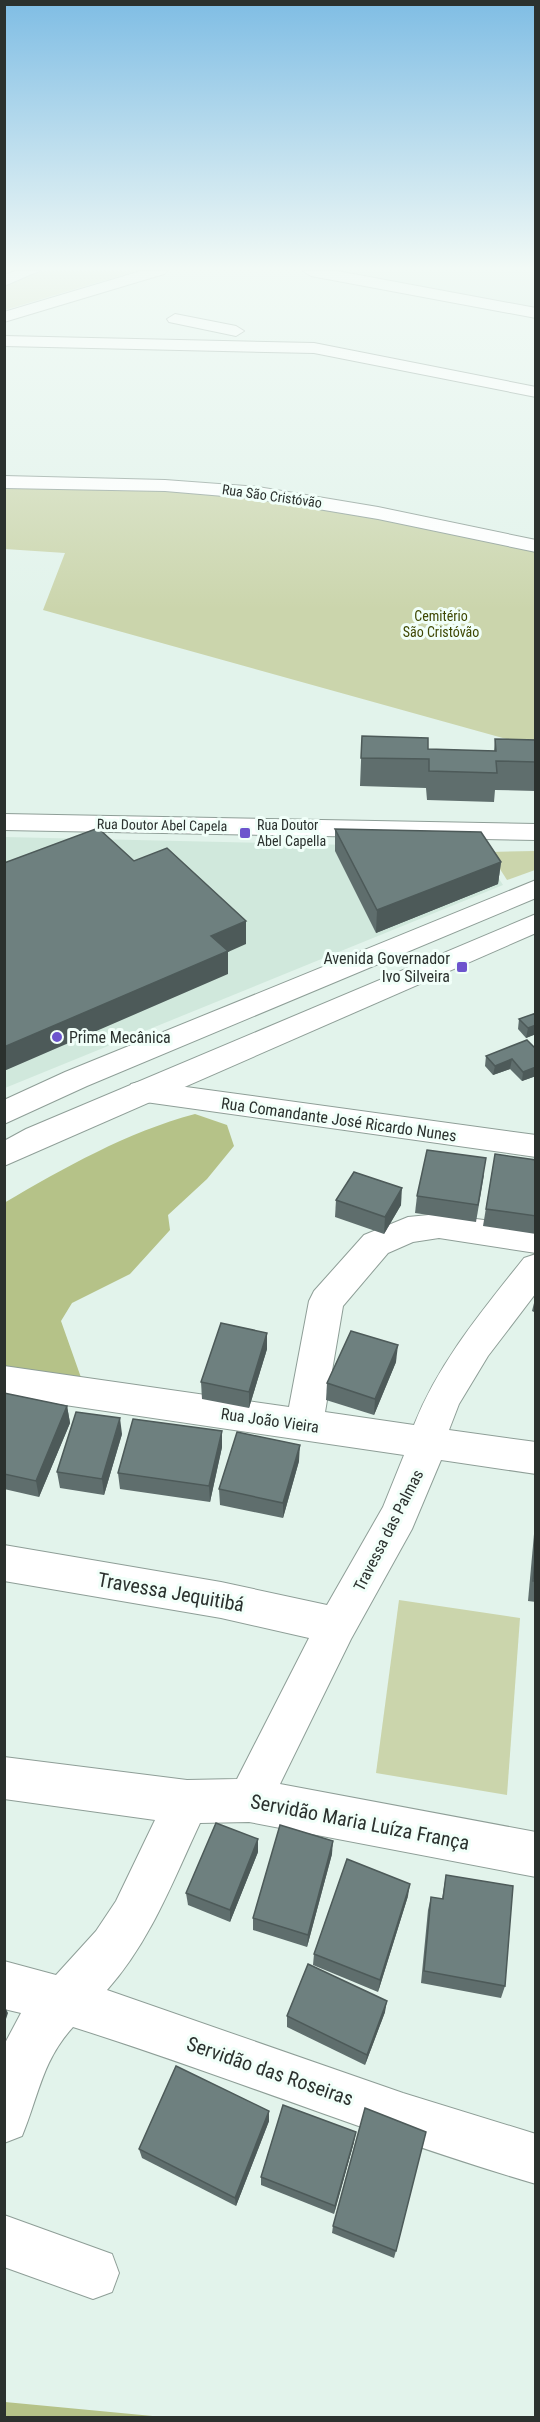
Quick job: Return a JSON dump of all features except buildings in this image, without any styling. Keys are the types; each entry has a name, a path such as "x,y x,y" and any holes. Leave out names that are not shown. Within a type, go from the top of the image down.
{"main road":[{"name":"Rua São Cristóvão","path":"4,482 176,487 264,494 420,520 536,546"},
{"name":"Rua Doutor Abel Capela","path":"4,822 536,832"},
{"path":"4,1113 76,1079 536,888"},
{"path":"4,1155 37,1137 536,922"},
{"name":"Rua Comandante José Ricardo Nunes","path":"142,1092 536,1146"},
{"path":"304,1425 326,1301 376,1244 408,1230 439,1226 536,1240"},
{"name":"Travessa das Palmas","path":"249,1800 337,1626 398,1517 420,1468 426,1442 442,1400 458,1373 536,1267"},
{"name":"Rua João Vieira","path":"4,1381 536,1458"},
{"name":"Travessa Jequitibá","path":"4,1563 222,1600 337,1626"},
{"name":"Servidão Maria Luíza França","path":"4,1778 187,1802 249,1800 536,1856"},
{"path":"4,2118 27,2049 40,2027 113,1948 132,1917 187,1802"},
{"name":"Servidão das Roseiras","path":"4,1985 64,2000 435,2128 536,2159"},
{"path":"4,2241 93,2273"}],"shaded area":[{"path":"5,837 479,848 503,885 5,1088"}],"green space":[{"name":"Cemitério São Cristóvão","path":"4,486 191,489 258,497 434,526 535,550 535,747 43,610 65,553 5,549"},
{"path":"535,851 535,870 507,880 489,852"},
{"path":"195,1114 227,1125 234,1146 207,1179 168,1215 170,1230 130,1274 72,1303 61,1321 84,1386 5,1371 4,1203 73,1164 121,1141"},
{"path":"399,1600 520,1618 507,1795 376,1773"},
{"path":"5,2402 163,2417 5,2417"}],"place":[{"name":"Rua Doutor Abel Capella","path":"245,833"},
{"name":"Avenida Governador Ivo Silveira","path":"462,967"},
{"name":"Prime Mecânica","path":"57,1037"}]}
